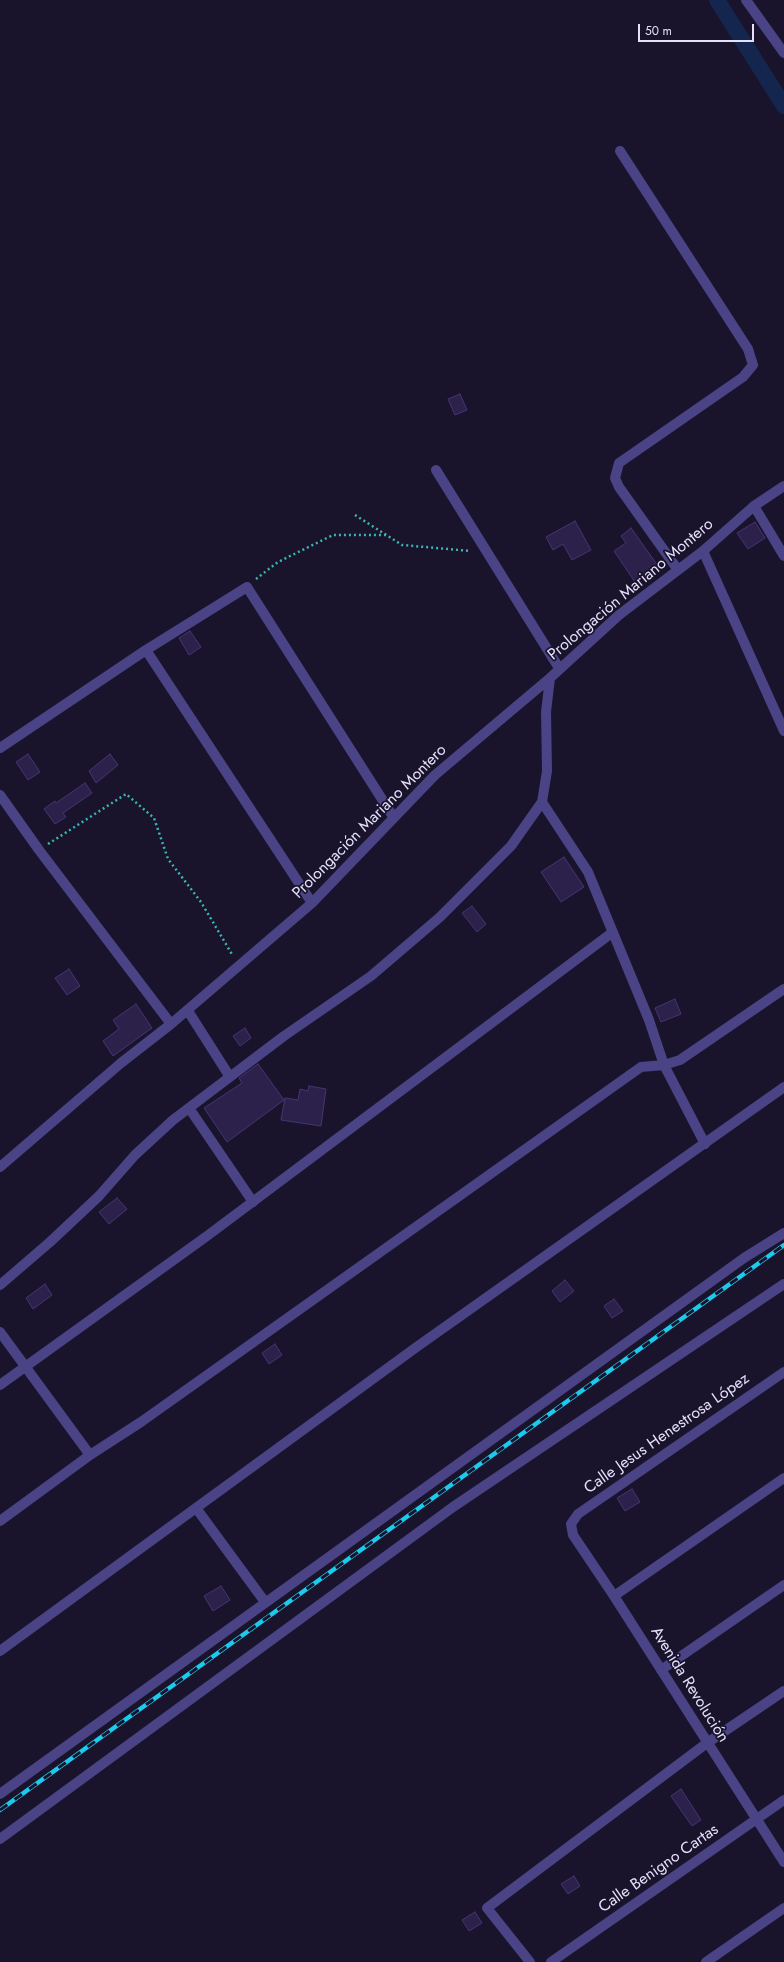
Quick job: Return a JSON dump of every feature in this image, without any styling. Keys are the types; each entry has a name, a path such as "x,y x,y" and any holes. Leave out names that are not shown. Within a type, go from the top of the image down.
{"street":[{"path":"746,0 784,53"},
{"path":"620,151 748,349 753,365 743,377 619,463 615,478 619,487 678,570"},
{"path":"436,470 560,668"},
{"name":"Prolongación Mariano Montero","path":"0,1167 121,1063 188,1011 312,903 435,775 550,678 619,615 703,551 754,506 784,486"},
{"path":"754,506 784,556"},
{"path":"703,551 784,731"},
{"path":"0,748 146,650 247,587 394,818"},
{"path":"146,650 312,903"},
{"path":"0,1286 99,1196 135,1155 173,1120 284,1036 372,976 440,917 511,846 542,802 547,771 546,712 550,678"},
{"path":"0,795 39,850 171,1024"},
{"path":"542,802 588,872 649,1020 664,1065 705,1144"},
{"path":"0,1385 252,1202 613,932"},
{"path":"0,1521 90,1455 141,1422 641,1067 664,1065 680,1060 784,989"},
{"path":"188,1011 230,1077"},
{"path":"0,1651 418,1346 784,1087"},
{"path":"189,1108 252,1202"},
{"path":"0,1794 744,1258 784,1233"},
{"path":"0,1838 453,1507 784,1284"},
{"path":"0,1332 90,1455"},
{"name":"Calle Jesus Henestrosa López","path":"571,1524 578,1514 784,1372"},
{"path":"614,1596 784,1478"},
{"path":"196,1508 265,1602"},
{"name":"Avenida Revolución","path":"571,1524 573,1535 614,1596 784,1862"},
{"path":"661,1670 784,1586"},
{"path":"530,1962 487,1908 707,1743 784,1691"},
{"name":"Calle Benigno Cartas","path":"551,1962 784,1800"},
{"path":"706,1962 784,1908"}],"path":[{"path":"355,515 402,546 488,552"},
{"path":"247,587 278,562 333,535 386,535"},
{"path":"39,850 126,794 154,818 168,859 201,902 239,966"}],"building":[{"path":"460,394 467,410 455,415 448,399"},
{"path":"575,521 591,550 572,560 563,544 553,550 546,537"},
{"path":"755,522 765,538 748,549 737,533"},
{"path":"631,528 658,566 635,582 614,551 626,543 621,536"},
{"path":"190,631 201,647 189,655 179,638"},
{"path":"28,754 40,772 28,780 16,762"},
{"path":"110,754 118,765 96,783 89,771"},
{"path":"85,783 92,793 63,813 66,817 55,824 44,809 55,801 56,803"},
{"path":"564,857 584,887 561,902 541,872"},
{"path":"472,906 486,924 477,932 462,913"},
{"path":"69,969 80,986 67,995 55,978"},
{"path":"675,999 681,1014 661,1022 655,1008"},
{"path":"136,1004 152,1028 113,1056 103,1041 119,1029 113,1020"},
{"path":"245,1028 251,1038 240,1046 233,1036"},
{"path":"258,1064 284,1100 227,1142 204,1108 242,1083 239,1078"},
{"path":"309,1086 326,1089 321,1126 281,1120 285,1098 298,1100 300,1089 308,1091"},
{"path":"117,1198 127,1209 109,1224 99,1212"},
{"path":"565,1280 574,1291 560,1302 552,1291"},
{"path":"45,1284 52,1295 33,1309 26,1298"},
{"path":"614,1299 623,1311 612,1318 604,1306"},
{"path":"275,1344 282,1355 269,1364 262,1353"},
{"path":"632,1489 640,1502 625,1511 617,1498"},
{"path":"221,1586 230,1600 213,1611 204,1596"},
{"path":"681,1789 701,1820 692,1826 671,1796"},
{"path":"574,1876 580,1886 568,1894 561,1884"},
{"path":"475,1912 482,1923 469,1931 462,1920"}],"waterway":[{"path":"717,0 784,106"}],"railway":[{"path":"0,1810 784,1245"}]}
